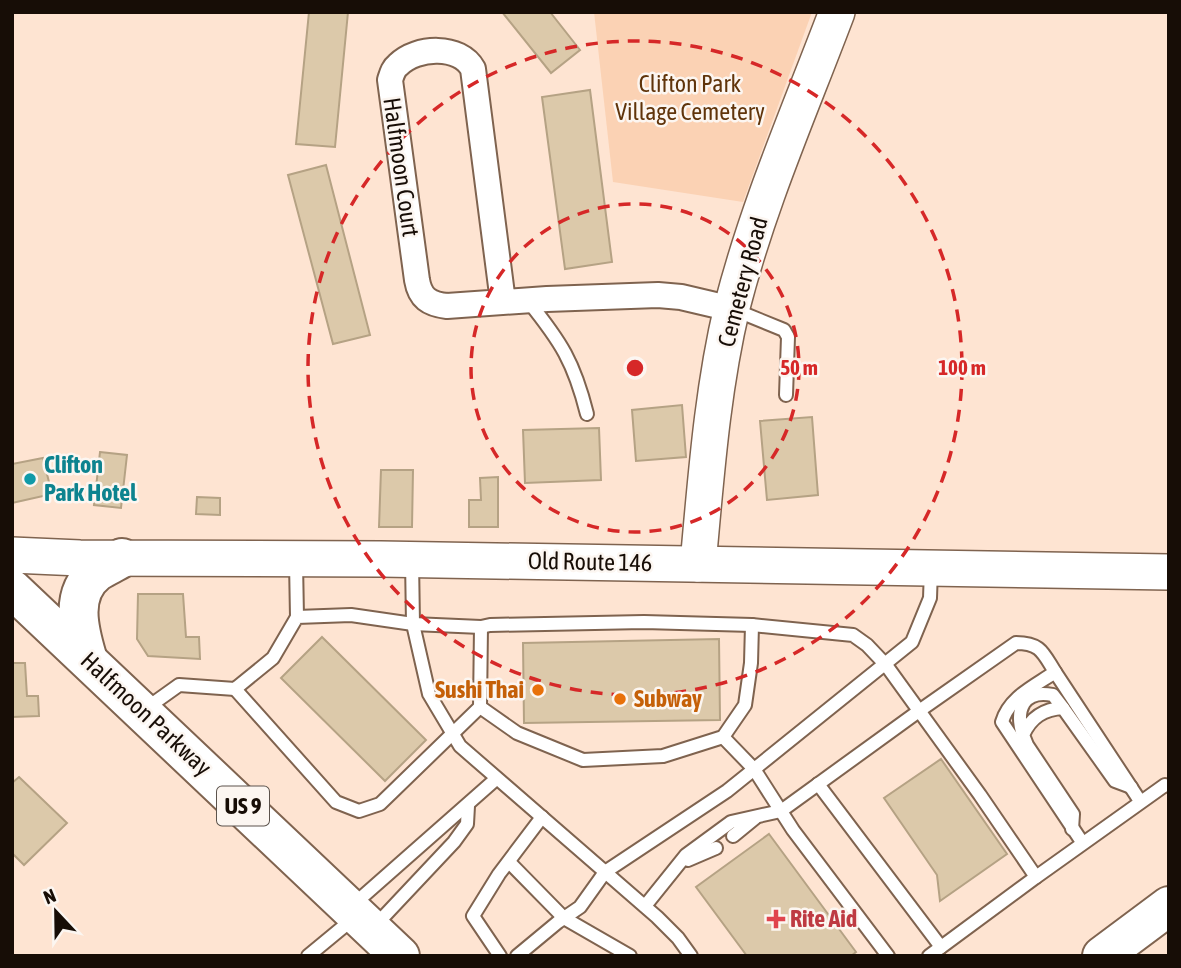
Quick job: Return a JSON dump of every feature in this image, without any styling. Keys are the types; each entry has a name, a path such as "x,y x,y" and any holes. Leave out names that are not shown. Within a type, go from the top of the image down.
{"main road":[{"path":"86,657 78,623 80,596 96,573 122,558"},
{"name":"Halfmoon Parkway","path":"12,589 400,956"},
{"path":"1102,956 1169,906"}],"street":[{"name":"Cemetery Road","path":"698,564 713,413 732,309 742,270 785,142 837,12"},
{"name":"Halfmoon Court","path":"515,301 473,69 469,61 455,52 435,51 400,62 390,80 419,289 424,299 434,305 447,306 658,295 681,297 732,309"},
{"name":"Old Route 146","path":"12,555 1169,572"}],"lane":[{"path":"515,301 563,347 574,367 587,414"},
{"path":"732,309 784,330 788,337 786,395"},
{"path":"143,711 179,685 235,689 273,659 297,617 295,558"},
{"path":"412,560 413,624 429,694 460,746 645,906 678,938 691,956"},
{"path":"517,956 580,907 605,872 727,791 912,642 930,598 931,568"},
{"path":"297,617 351,615 413,624 481,627 645,622 752,625 853,635 886,665 1035,877"},
{"path":"480,707 517,733 583,760 663,756 723,737 745,705 751,663 752,625"},
{"path":"235,689 336,802 359,811 380,804 480,707 481,627"},
{"path":"645,906 686,855 732,822 781,811 1016,643 1035,645 1043,652 1140,801"},
{"path":"1055,672 1013,701 1002,722 1082,842"},
{"path":"1072,829 1073,814 1023,735 1019,712 1032,696 1042,693 1053,695 1115,781 1132,787"},
{"path":"1023,735 1037,716 1051,709 1063,708"},
{"path":"723,737 754,769 781,811 888,956"},
{"path":"360,917 496,779"},
{"path":"818,784 941,947"},
{"path":"929,956 1082,842 1140,801 1165,785 1169,786"},
{"path":"308,956 454,842 467,824 468,806"},
{"path":"733,836 758,816"},
{"path":"500,956 473,916 542,817"},
{"path":"678,865 716,848"},
{"path":"509,862 564,918 630,956"}],"green space":[{"name":"Clifton Park Village Cemetery","path":"594,12 812,12 743,202 613,182"}],"building":[{"path":"309,12 348,12 335,147 296,144"},
{"path":"502,12 550,12 580,50 551,73"},
{"path":"590,90 612,262 565,269 542,97"},
{"path":"326,165 370,335 333,344 288,175"},
{"path":"682,405 686,457 636,461 632,410"},
{"path":"812,417 818,495 767,500 760,421"},
{"path":"599,428 601,480 525,483 523,430"},
{"path":"100,452 127,455 121,508 94,505"},
{"name":"Clifton Park Hotel","path":"43,458 52,494 12,503 12,464"},
{"path":"381,470 413,470 412,527 379,527"},
{"path":"498,477 498,527 469,527 469,500 481,500 480,478"},
{"path":"197,497 220,498 220,515 196,514"},
{"path":"138,594 183,594 186,637 199,637 200,659 148,656 137,639"},
{"path":"322,637 426,740 385,781 281,678"},
{"path":"719,639 720,720 524,723 523,643"},
{"path":"12,663 25,663 27,696 38,696 39,716 12,717"},
{"path":"941,759 1007,854 940,901 937,875 884,798"},
{"path":"19,777 67,823 24,865 12,853 12,783"},
{"name":"Rite Aid","path":"769,834 856,952 851,956 747,956 696,887"}],"place":[{"name":"Clifton Park Hotel","path":"30,479"},
{"name":"Sushi Thai","path":"538,690"},
{"name":"Subway","path":"620,699"},
{"name":"Rite Aid","path":"776,919"}]}
